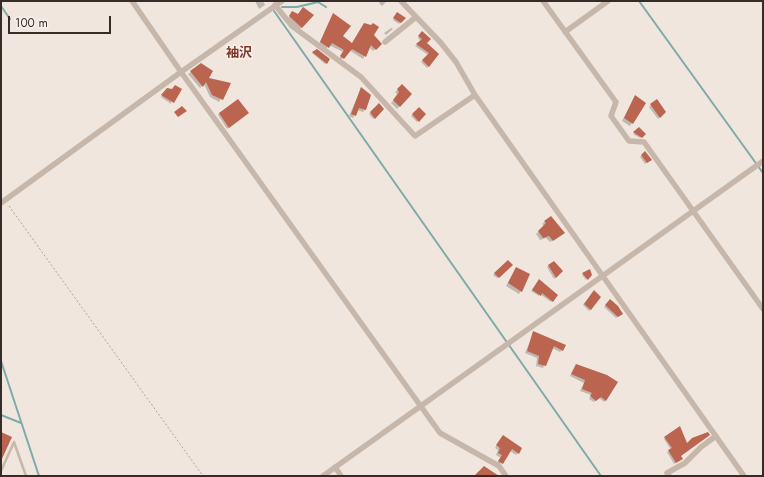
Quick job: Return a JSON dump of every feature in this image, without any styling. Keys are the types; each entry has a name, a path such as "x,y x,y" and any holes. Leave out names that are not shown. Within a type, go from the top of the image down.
{"street":[{"path":"132,1 181,72 422,405 440,433 498,466 506,476"},
{"path":"3,202 181,72 282,1"},
{"path":"401,1 442,42 456,62 475,95 744,476"},
{"path":"543,1 616,102 611,116 629,140 644,142 763,309"},
{"path":"565,32 608,1"},
{"path":"275,5 292,26 361,76 415,136 475,95"},
{"path":"385,42 416,17"},
{"path":"322,476 763,161"},
{"path":"668,476 667,473 685,463 701,447 716,436"},
{"path":"335,467 341,476"}],"lane":[{"path":"1,471 14,442 26,476"}],"path":[{"path":"3,202 203,476"}],"building":[{"path":"303,7 314,15 302,28 289,16 292,11 298,14"},
{"path":"397,12 406,18 401,23 393,18"},
{"path":"333,13 351,26 343,36 352,43 364,23 371,25 373,23 379,27 374,35 382,44 376,50 371,45 366,57 352,49 344,59 340,56 344,50 332,43 329,48 320,42"},
{"path":"422,31 431,39 427,43 439,54 429,67 422,60 429,53 416,44 422,39 418,36"},
{"path":"317,49 330,59 327,64 312,52"},
{"path":"201,63 213,71 209,78 231,83 223,100 212,95 206,82 203,87 190,71"},
{"path":"402,84 412,94 400,107 393,100 399,92 397,89"},
{"path":"175,85 182,89 174,103 161,95 167,88 172,89"},
{"path":"361,87 371,95 366,110 359,108 356,116 351,114"},
{"path":"635,95 646,103 633,124 624,118"},
{"path":"238,99 249,113 229,128 219,113"},
{"path":"657,99 666,112 660,118 650,104"},
{"path":"379,103 384,109 375,119 370,112"},
{"path":"182,106 187,111 178,117 174,112"},
{"path":"419,107 426,114 419,122 412,114"},
{"path":"639,127 646,134 642,138 633,132"},
{"path":"645,151 652,160 647,163 641,155"},
{"path":"551,216 565,233 553,241 549,236 543,238 538,231 546,223 544,221"},
{"path":"508,260 513,265 499,278 494,273"},
{"path":"554,261 563,271 556,278 548,265"},
{"path":"516,267 530,274 522,292 508,283"},
{"path":"590,269 592,275 588,280 582,273"},
{"path":"539,279 558,295 553,302 542,293 541,296 532,290"},
{"path":"594,290 601,297 591,310 584,304"},
{"path":"610,299 618,306 623,314 618,317 605,305"},
{"path":"533,331 566,345 563,351 554,346 546,366 538,364 539,356 527,351"},
{"path":"576,364 607,375 618,382 606,401 601,397 596,401 590,396 592,393 582,389 585,380 571,374"},
{"path":"680,426 687,443 692,438 708,432 710,435 681,456 683,459 676,463 668,450 672,448 664,437"},
{"path":"1,432 12,437 1,461"},
{"path":"503,435 522,448 519,454 512,449 503,464 498,461 502,455 498,453 500,448 496,445"},
{"path":"484,466 499,476 474,476"}],"waterway":[{"path":"639,1 763,173"},
{"path":"282,7 297,7 318,2 326,7"},
{"path":"1,6 10,19"},
{"path":"274,11 601,476"},
{"path":"1,361 39,476"},
{"path":"1,415 21,423"}],"district":[{"name":"袖沢","path":"239,54"}]}
